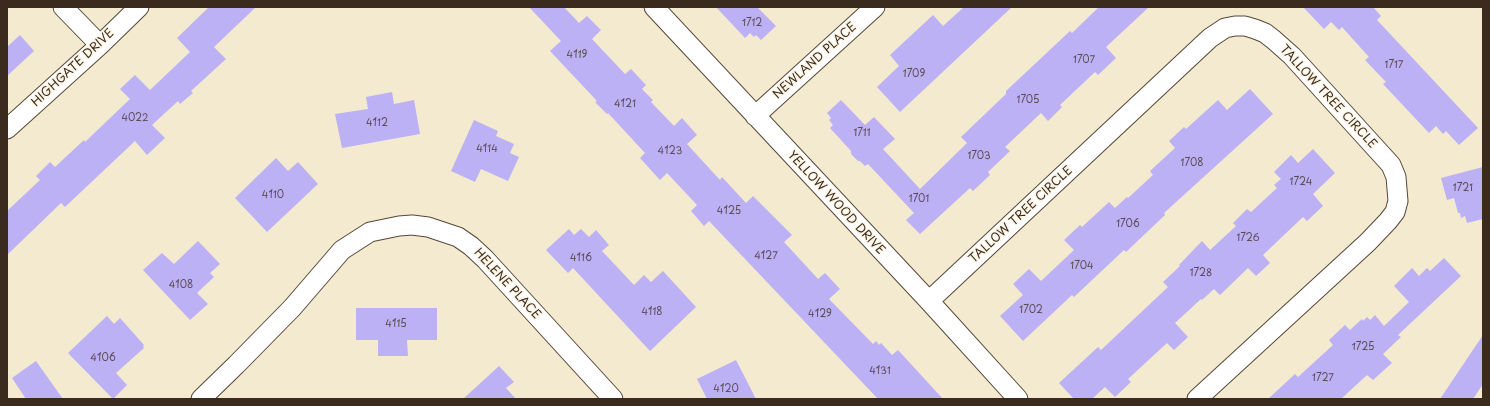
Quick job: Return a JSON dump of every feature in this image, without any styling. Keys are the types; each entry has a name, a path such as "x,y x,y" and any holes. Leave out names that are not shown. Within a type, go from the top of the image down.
{"street":[{"path":"63,7 100,45"},
{"name":"HIGHGATE DRIVE","path":"7,129 100,45 139,7"},
{"name":"YELLOW WOOD DRIVE","path":"654,7 929,301 1018,399"},
{"name":"NEWLAND PLACE","path":"755,116 875,7"},
{"name":"TALLOW TREE CIRCLE","path":"929,301 1210,38 1225,28 1235,26 1245,26 1255,29 1265,33 1292,56 1391,165 1396,177 1398,201 1395,212 1373,237 1197,399"},
{"name":"HELENE PLACE","path":"201,399 292,308 342,250 370,232 412,225 428,227 458,237 471,246 485,259 613,399"}],"building":[{"path":"209,7 256,7 214,47 226,59 191,91 193,93 180,104 178,101 152,125 165,138 147,155 135,141 65,207 61,203 7,255 7,211 40,180 36,176 50,162 55,167 84,140 85,142 130,99 120,89 135,75 150,90 190,52 177,38"},
{"path":"529,7 564,7 579,23 587,16 601,30 592,39 625,74 631,69 646,85 642,89 653,100 651,102 674,126 682,118 697,135 687,144 720,180 722,177 746,203 753,196 792,235 784,242 818,279 825,273 840,289 829,299 873,344 876,341 879,345 881,343 892,355 898,350 943,399 878,399 709,221 704,226 691,211 697,205 667,173 660,180 640,158 645,153 608,113 607,114 595,102 597,101 550,51 561,41"},
{"path":"716,7 757,7 776,26 761,40 756,35 754,37 750,33 745,38"},
{"path":"964,7 1012,7 900,112 877,87 899,66 890,55 933,15 943,26"},
{"path":"1099,7 1149,7 1106,47 1116,58 1098,75 1095,72 1060,105 1062,107 1048,121 1041,113 1005,147 1010,151 988,172 990,175 973,191 970,188 920,234 906,220 914,213 868,164 865,166 851,154 851,151 830,128 833,125 829,120 831,118 827,113 841,100 865,125 874,117 895,139 883,149 920,189 967,143 961,137 1006,94 1006,91 1070,31 1072,33"},
{"path":"1303,7 1373,7 1381,16 1377,20 1478,128 1459,145 1446,131 1443,134 1436,126 1429,133 1383,84 1386,82 1365,60 1369,57 1342,27 1339,30 1331,22 1324,29"},
{"path":"20,35 34,51 7,76 7,47"},
{"path":"1250,89 1273,114 1164,213 1165,215 1126,252 1124,250 1074,297 1072,295 1023,341 1000,316 1023,295 1013,284 1029,269 1041,281 1074,250 1064,240 1080,225 1082,227 1109,202 1115,208 1153,175 1150,171 1175,148 1169,141 1184,127 1186,129 1218,100 1227,110"},
{"path":"392,92 394,104 414,100 420,134 342,148 335,114 368,109 366,97"},
{"path":"474,120 498,131 496,136 514,144 510,153 519,157 508,181 481,169 475,182 451,171"},
{"path":"1313,149 1335,173 1313,194 1323,206 1307,221 1303,217 1263,255 1270,263 1256,276 1248,268 1220,295 1214,289 1202,300 1201,299 1175,323 1188,337 1174,350 1167,343 1128,379 1131,382 1115,397 1105,387 1092,399 1074,399 1059,383 1098,347 1101,350 1168,287 1163,282 1180,266 1179,265 1202,241 1210,250 1236,226 1233,223 1247,209 1251,212 1277,188 1274,185 1281,179 1274,172 1291,155 1298,163"},
{"path":"276,158 288,171 298,162 318,184 267,232 235,198"},
{"path":"1483,167 1483,219 1467,223 1465,216 1461,218 1460,213 1458,213 1454,198 1447,200 1441,178"},
{"path":"569,229 574,235 581,229 589,237 596,230 609,245 602,251 634,285 644,275 651,282 663,271 696,307 650,351 573,268 568,273 546,250"},
{"path":"198,241 220,264 210,273 214,277 197,293 208,304 190,320 143,270 162,253 174,264"},
{"path":"1444,258 1461,276 1398,335 1401,337 1383,354 1392,363 1373,380 1367,375 1341,399 1268,399 1295,374 1298,377 1333,345 1329,340 1345,325 1350,330 1362,319 1363,321 1367,317 1370,320 1375,315 1384,326 1409,302 1394,286 1412,268 1419,276 1427,268 1430,271"},
{"path":"356,308 437,308 437,340 407,340 408,356 378,356 378,340 356,340"},
{"path":"107,316 114,324 120,318 144,345 144,348 116,373 127,385 113,399 68,353"},
{"path":"1483,335 1483,384 1473,399 1440,399"},
{"path":"736,360 756,399 707,399 697,379"},
{"path":"36,361 63,399 26,399 12,378"},
{"path":"499,366 514,382 506,388 516,399 463,399"}]}
